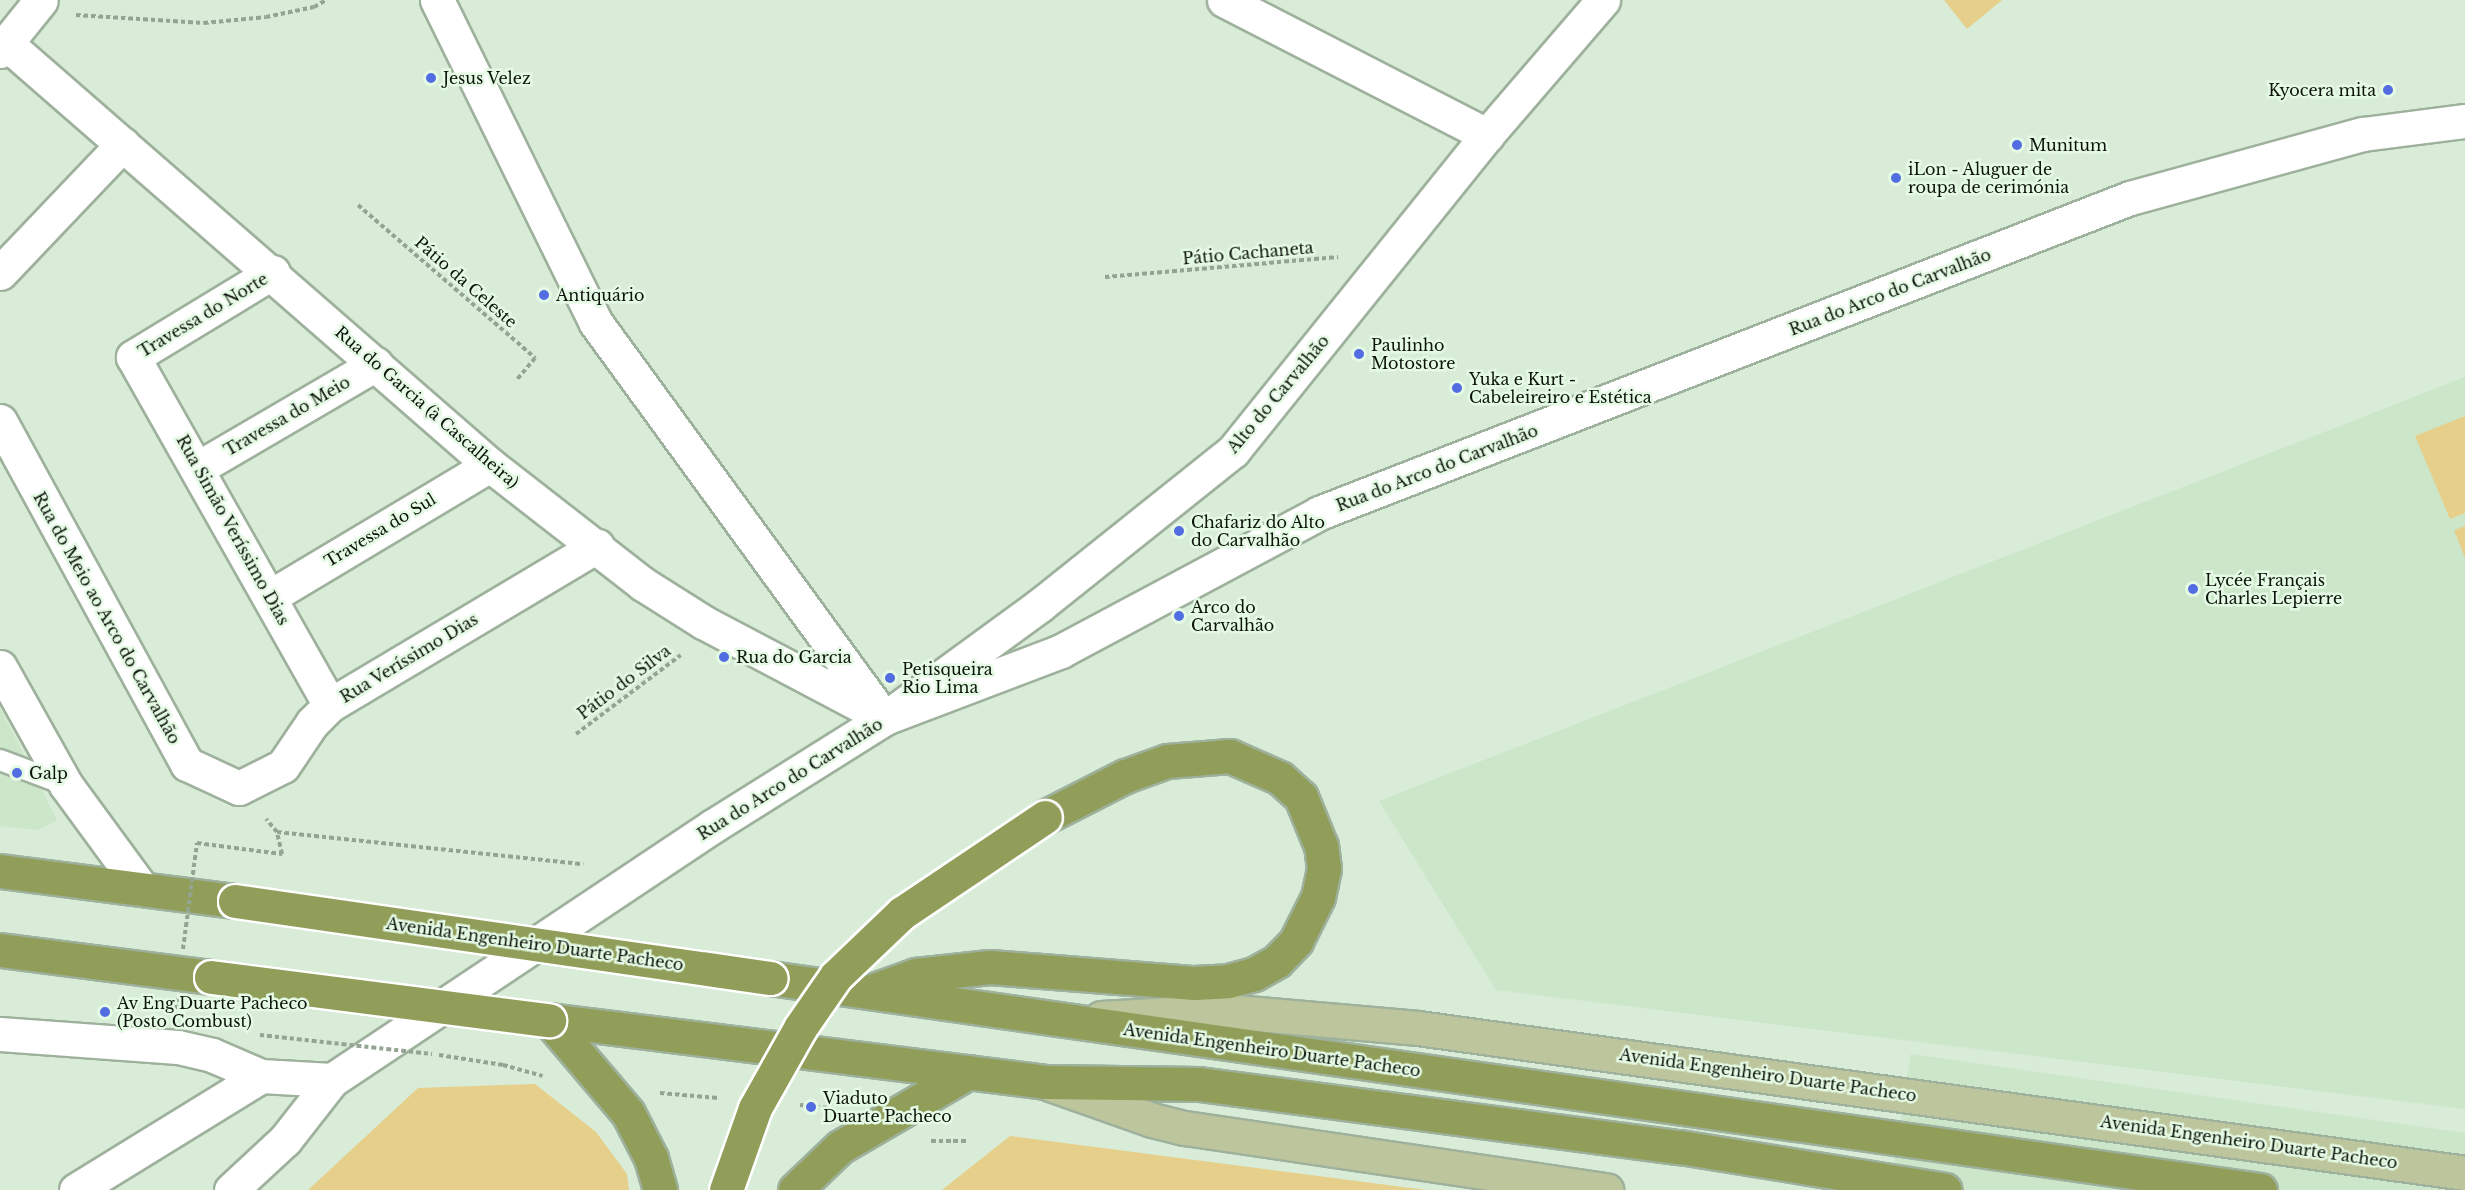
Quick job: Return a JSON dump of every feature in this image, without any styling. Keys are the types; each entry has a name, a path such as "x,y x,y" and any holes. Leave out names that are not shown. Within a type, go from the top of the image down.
{"highway":[{"path":"726,1190 755,1108 800,1028 836,976 867,942 912,906 1045,817 1125,776 1167,761 1230,756 1280,778 1300,797 1321,846 1324,869 1318,897 1296,941 1276,961 1254,974 1228,981 1194,983 990,967 916,975 869,992"},
{"name":"Avenida Engenheiro Duarte Pacheco","path":"0,871 235,901 2260,1190"},
{"path":"0,950 1045,1082 1199,1084 1680,1147 1946,1190"},
{"path":"549,1020 628,1113 651,1158 660,1190"},
{"path":"795,1190 840,1147 969,1072"}],"main road":[{"name":"Avenida Engenheiro Duarte Pacheco","path":"1069,1021 1224,1011 1418,1028 2465,1174"},
{"path":"1045,1082 1152,1120 1196,1130 1606,1190"},
{"path":"2421,1190 2465,1174"}],"street":[{"path":"437,0 596,323 885,718"},
{"path":"1224,0 1487,135"},
{"name":"Alto do Carvalhão","path":"885,718 1040,605 1233,451 1487,135 1602,0"},
{"path":"3,48 38,5"},
{"name":"Rua do Garcia (à Cascalheira)","path":"3,48 123,144 273,272 490,465 643,584 703,622 885,718"},
{"name":"Rua do Arco do Carvalhão","path":"231,1190 285,1140 332,1080 713,826 885,718 1061,651 1319,513 2130,198 2363,134 2465,121"},
{"path":"0,273 123,144"},
{"name":"Travessa do Norte","path":"133,357 273,272"},
{"name":"Rua Simão Veríssimo Dias","path":"133,357 271,596 330,705"},
{"name":"Travessa do Meio","path":"198,468 376,364"},
{"name":"Rua do Meio ao Arco do Carvalhão","path":"0,421 187,764 239,788"},
{"name":"Travessa do Sul","path":"271,596 490,465"},
{"name":"Rua Veríssimo Dias","path":"239,788 283,766 312,723 330,705 597,546"},
{"path":"0,667 66,785 142,889"},
{"path":"0,1034 178,1047 212,1055 261,1076 332,1080"},
{"path":"76,1190 261,1076"}],"lane":[{"path":"0,760 66,785"}],"path":[{"path":"38,5 94,17 204,23 266,17 314,7 326,0"},
{"name":"Pátio da Celeste","path":"358,205 535,358 516,381"},
{"name":"Pátio Cachaneta","path":"1105,277 1393,252"},
{"name":"Pátio do Silva","path":"576,734 686,650"},
{"path":"277,832 586,865"},
{"path":"182,956 197,843 282,854"},
{"path":"174,1024 178,990"},
{"path":"260,1035 432,1054 503,1065 549,1078"},
{"path":"628,1113 661,1092 720,1098"},
{"path":"791,1104 851,1110 893,1141 966,1141"}],"shaded area":[{"path":"1944,0 2002,0 1967,29"},
{"name":"Lycée Français Charles Lepierre","path":"2465,377 2465,1109 1496,990 1379,801"},
{"path":"2465,416 2465,513 2450,519 2415,436"},
{"path":"2465,526 2465,558 2454,530"},
{"name":"Galp","path":"0,708 57,820 38,830 0,826"},
{"path":"1911,1054 2465,1133 2465,1190 1890,1190"},
{"path":"535,1084 596,1132 627,1174 629,1190 308,1190 418,1088"},
{"path":"1010,1136 1426,1190 942,1190"}],"place":[{"name":"Jesus Velez","path":"431,78"},
{"name":"Kyocera mita","path":"2388,90"},
{"name":"Munitum","path":"2017,145"},
{"name":"iLon - Aluguer de roupa de cerimónia","path":"1896,178"},
{"name":"Antiquário","path":"544,295"},
{"name":"Paulinho Motostore","path":"1359,354"},
{"name":"Yuka e Kurt - Cabeleireiro e Estética","path":"1457,388"},
{"name":"Chafariz do Alto do Carvalhão","path":"1179,531"},
{"name":"Lycée Français Charles Lepierre","path":"2193,589"},
{"name":"Arco do Carvalhão","path":"1179,616"},
{"name":"Rua do Garcia","path":"724,657"},
{"name":"Petisqueira Rio Lima","path":"890,678"},
{"name":"Galp","path":"17,773"},
{"name":"Av Eng Duarte Pacheco (Posto Combust)","path":"105,1012"},
{"name":"Viaduto Duarte Pacheco","path":"811,1107"}]}
